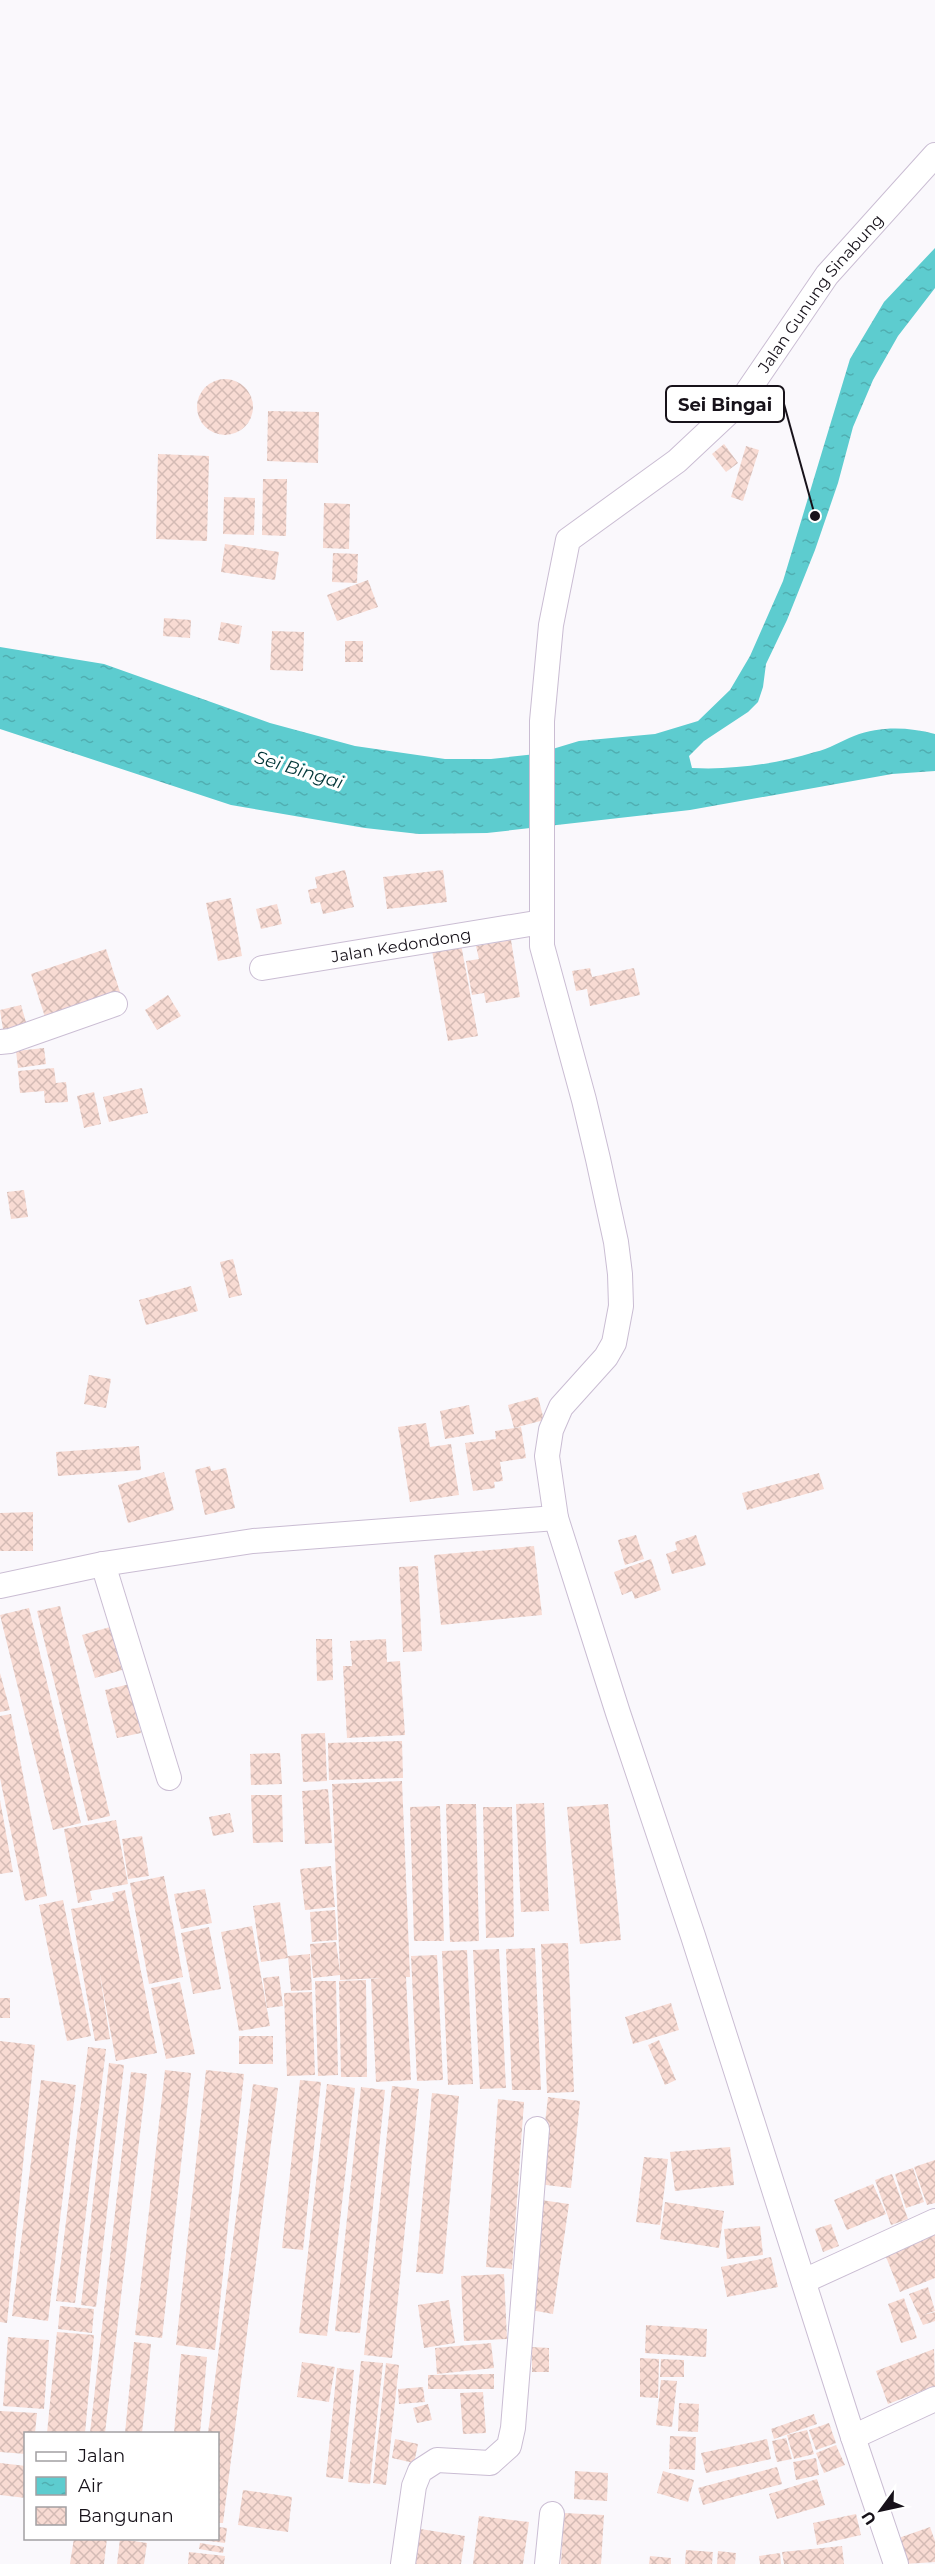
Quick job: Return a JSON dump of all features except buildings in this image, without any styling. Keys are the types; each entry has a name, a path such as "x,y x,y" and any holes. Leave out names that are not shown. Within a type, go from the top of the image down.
{"street":[{"name":"Jalan Gunung Sinabung","path":"896,2564 852,2437 804,2281 556,1518 547,1456 552,1430 561,1407 606,1357 614,1343 621,1306 616,1242 584,1100 542,946 542,721 551,625 568,540 677,461 741,401 827,275 935,156"},
{"name":"Jalan Kedondong","path":"262,968 542,922"},
{"path":"0,1042 10,1041 115,1004"},
{"path":"0,1586 103,1564 253,1541 556,1518"},
{"path":"103,1564 169,1778"},
{"path":"403,2564 414,2486 420,2471 437,2460 490,2463 509,2446 513,2428 537,2128"},
{"path":"804,2281 935,2221"},
{"path":"852,2437 935,2399"},
{"path":"547,2564 552,2514"}],"water":[{"name":"Sei Bingai","path":"935,248 935,288 898,336 873,380 853,427 838,483 815,550 787,620 766,664 763,687 758,702 748,712 704,741 689,756 692,768 755,765 820,751 864,733 884,729 904,729 935,734 935,771 892,774 690,810 487,833 419,834 365,828 231,805 0,729 0,647 104,664 270,723 355,746 445,759 491,759 536,754 579,741 655,734 698,721 730,690 750,656 783,581 850,359 884,302"}],"place":[{"name":"Sei Bingai","path":"815,516"}]}
